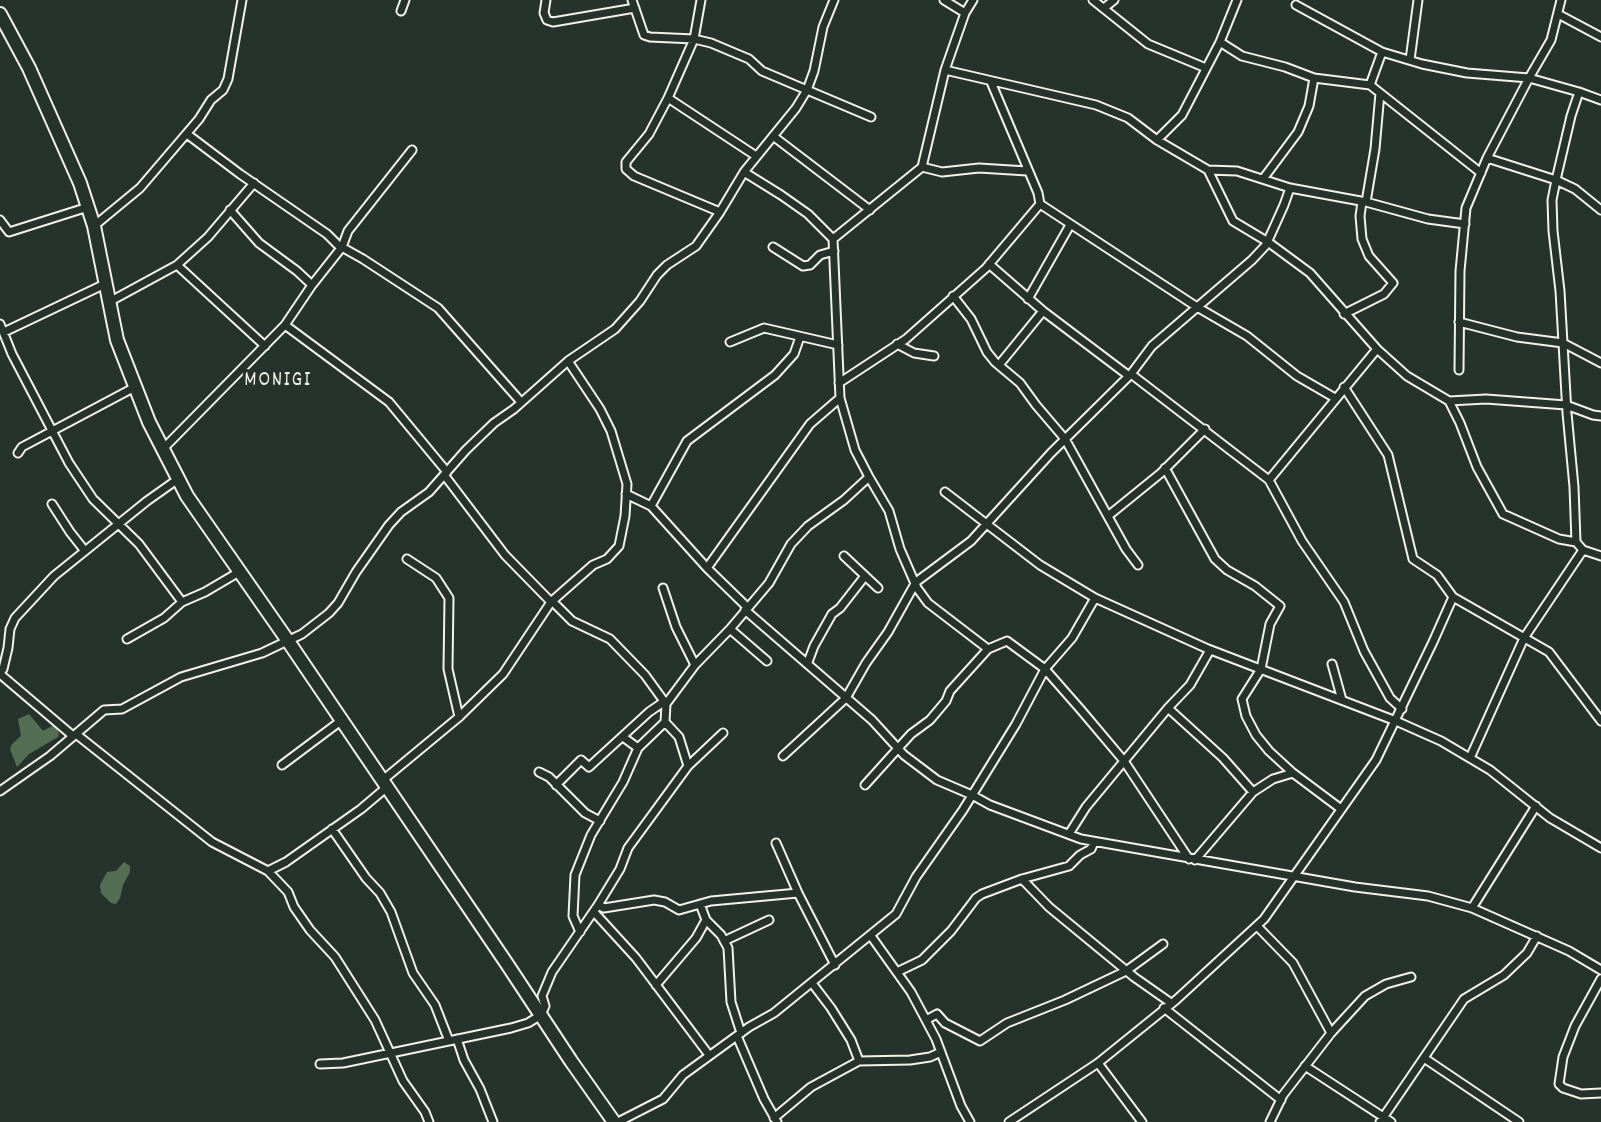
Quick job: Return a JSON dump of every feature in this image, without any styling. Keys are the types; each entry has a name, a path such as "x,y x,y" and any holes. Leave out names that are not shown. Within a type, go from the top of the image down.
{"highway":[{"path":"0,15 29,68 88,207 94,226 117,340 163,449 195,510 288,640 571,1061 614,1121"}],"street":[{"path":"94,226 140,188 187,134 211,100 223,90 228,79 242,0"},
{"path":"401,11 405,0"},
{"path":"546,0 544,13 547,20 553,22 634,4 644,35 650,38 694,39 711,43 749,59 762,71 871,117"},
{"path":"702,0 694,39 668,98 649,134 626,162 626,169 634,176 720,212"},
{"path":"0,791 50,756 104,711 122,709 181,677 262,653 302,634 333,608 389,525 401,512 429,492 473,442 568,361 615,329 640,301 657,275 667,265 696,246 744,172 796,108 807,90 823,27 834,0"},
{"path":"944,0 965,14"},
{"path":"833,239 922,167 945,70 965,14 973,0"},
{"path":"1093,0 1148,44 1206,68"},
{"path":"1104,8 1114,0"},
{"path":"1410,60 1418,0"},
{"path":"1459,370 1460,271 1466,208 1487,158 1551,40 1561,0"},
{"path":"1157,140 1182,115 1220,42 1236,1"},
{"path":"1296,5 1382,52 1467,73 1529,78 1601,100"},
{"path":"1558,14 1601,37"},
{"path":"1220,42 1242,56 1285,67 1314,78 1370,86 1481,173"},
{"path":"1370,86 1382,52"},
{"path":"945,70 1096,105 1128,118 1157,140 1208,170 1237,171 1290,188 1364,202 1428,219 1465,224"},
{"path":"1263,179 1298,132 1309,106 1314,78"},
{"path":"990,82 1038,193 1040,204 1197,307 1247,336 1297,376 1335,398"},
{"path":"1344,314 1384,294 1393,283 1369,256 1362,238 1360,216 1375,148 1380,93"},
{"path":"1576,542 1574,487 1552,200 1571,116 1579,93"},
{"path":"668,98 756,156"},
{"path":"187,134 342,247 438,308 521,402"},
{"path":"773,136 870,210"},
{"path":"163,449 285,325 312,285 342,247 348,231 412,150"},
{"path":"1487,158 1556,180 1575,189 1601,210"},
{"path":"922,167 942,172 979,168 1027,171"},
{"path":"1208,170 1233,221 1268,242 1310,273 1377,349 1407,376 1449,401 1477,467 1503,514 1559,538 1576,542 1583,550 1601,556"},
{"path":"744,172 808,214 833,239 840,398 855,450 889,511 900,549 927,603 988,649"},
{"path":"109,302 177,265 208,237 254,183"},
{"path":"783,756 846,698 866,663 888,632 916,582 971,541 1065,439 1130,375 1152,346 1252,260 1268,242 1290,188"},
{"path":"839,383 897,344 989,264 1040,204"},
{"path":"0,237 9,232 88,207"},
{"path":"230,210 259,243 312,285"},
{"path":"0,220 9,232"},
{"path":"1028,298 1070,225"},
{"path":"774,247 802,266 834,250"},
{"path":"989,264 1043,311 1204,429 1269,480 1302,541 1344,602 1364,651 1390,698 1401,710"},
{"path":"177,265 265,346"},
{"path":"4,332 105,284"},
{"path":"953,296 971,319 987,352 1020,383 1065,439 1138,565"},
{"path":"999,365 1043,311"},
{"path":"1459,322 1517,337 1563,343 1601,363"},
{"path":"0,324 12,354 69,463 93,499 139,544 182,602"},
{"path":"285,325 389,402 446,474 505,555 572,621 610,639 645,675 665,702 665,722 679,736 688,766"},
{"path":"730,342 764,328 838,345"},
{"path":"651,506 687,441 775,375 794,354 800,337"},
{"path":"897,344 914,352 934,356"},
{"path":"1269,480 1377,349"},
{"path":"268,871 361,809 503,674 552,601 593,565 607,559 619,546 625,516 627,484 611,431 600,409 568,361"},
{"path":"18,453 21,447 135,387"},
{"path":"1344,387 1388,455 1413,559 1437,575 1453,597 1550,652 1601,721"},
{"path":"707,568 810,424 840,398"},
{"path":"1449,401 1486,399 1566,405 1601,416"},
{"path":"1108,516 1166,468 1204,429"},
{"path":"1166,468 1215,559 1227,570 1255,586 1280,606 1270,624 1261,669 1242,699 1246,716 1256,735 1269,751 1293,773 1341,809"},
{"path":"556,785 581,760 589,767 649,712 665,702 695,665 769,584 791,544 808,526 844,500 869,477"},
{"path":"178,479 54,576 15,618 10,629 8,648 0,674 74,735 212,842 268,871 288,892 294,907 310,930 335,957 375,1020 389,1053 429,1122"},
{"path":"945,492 1040,565 1095,598 1210,650 1396,721 1441,741 1490,770 1550,818 1600,844"},
{"path":"626,494 651,506 746,608 872,720 904,755 937,780 990,804 1094,842 1355,887 1428,896 1472,908 1538,936 1601,970"},
{"path":"52,504 85,551"},
{"path":"1470,758 1524,638 1583,550"},
{"path":"844,556 878,588"},
{"path":"407,559 436,578 449,598 448,669 459,717"},
{"path":"127,639 164,618 182,602 205,592 239,572"},
{"path":"807,662 813,646 832,614 840,608 864,576"},
{"path":"663,588 676,627 695,665"},
{"path":"1009,1122 1098,1063 1168,1006 1264,919 1376,760 1453,597"},
{"path":"614,1121 663,1099 683,1075 739,1034 774,1013 896,914 916,877 972,795 1016,724 1045,669 1072,638 1095,598"},
{"path":"730,629 767,661"},
{"path":"865,785 911,734 930,720 946,701 950,691 988,649 1007,641 1045,669 1124,761 1192,859"},
{"path":"1069,834 1086,807 1168,708 1190,685 1210,650"},
{"path":"1332,664 1342,700"},
{"path":"1168,708 1223,758 1253,792"},
{"path":"282,765 342,720"},
{"path":"580,932 573,916 575,875 591,835 623,782 638,748 665,722"},
{"path":"320,1064 343,1063 453,1040 528,1023 541,1015 545,1006 542,996 552,972 596,909 620,869 628,848 688,766 723,733"},
{"path":"623,737 638,748"},
{"path":"538,772 549,777 585,813 600,820"},
{"path":"1192,859 1253,792 1273,779 1293,773"},
{"path":"1472,908 1536,806"},
{"path":"332,829 366,878 380,893 391,912 413,973 435,1005 480,1089 493,1122"},
{"path":"897,972 922,960 982,894 1022,879 1069,866 1080,855 1091,849 1094,842"},
{"path":"776,843 798,893 835,965"},
{"path":"1022,879 1049,907 1281,1100"},
{"path":"596,909 660,900 680,910 711,901 798,893"},
{"path":"700,903 706,920 728,948 731,1002 739,1034 764,1100 776,1120 811,1088 859,1061 930,1058 941,1052"},
{"path":"596,909 710,1055"},
{"path":"656,985 696,938 706,920"},
{"path":"724,941 769,920"},
{"path":"1257,926 1293,963 1331,1034"},
{"path":"871,936 911,992 926,1020 941,1052 961,1106 970,1122"},
{"path":"1381,1120 1464,999 1504,975 1527,953 1538,936"},
{"path":"926,1020 937,1014 945,1023 980,1041 1007,1023 1065,1000 1126,971 1163,944"},
{"path":"1270,1122 1281,1100 1305,1066 1365,996 1386,984 1411,977"},
{"path":"1601,980 1575,1026 1563,1057 1559,1084 1563,1088 1581,1094 1601,1094"},
{"path":"812,983 836,1016 859,1061"},
{"path":"1424,1058 1519,1122"},
{"path":"1098,1063 1142,1122"},
{"path":"1305,1066 1381,1120 1391,1122"}],"green space":[{"path":"29,714 43,731 52,726 56,727 59,733 58,737 29,754 17,767 10,749 21,736 18,719"},
{"path":"124,862 130,866 130,872 123,885 120,898 116,904 111,903 101,893 100,885 107,872 116,871"}],"district":[{"name":"MONIGI","path":"278,382"}]}
